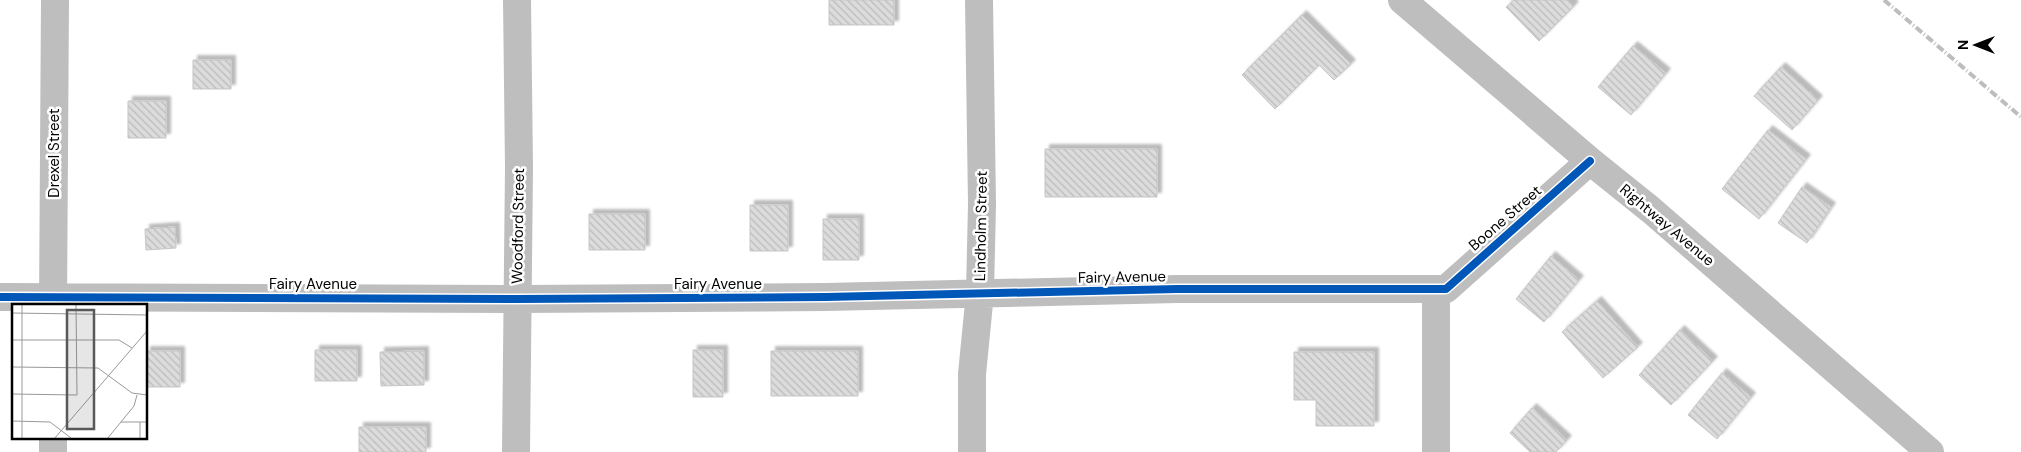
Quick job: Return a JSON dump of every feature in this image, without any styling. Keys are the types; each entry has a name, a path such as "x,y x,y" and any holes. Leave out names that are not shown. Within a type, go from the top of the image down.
{"street":[{"name":"Drexel Street","path":"52,302 55,0"},
{"name":"Woodford Street","path":"516,452 519,167 517,0"},
{"name":"Lindholm Street","path":"972,452 972,374 980,293 982,204 978,0"},
{"name":"Rightway Avenue","path":"1402,0 1590,162 1658,217 1930,452"},
{"name":"Boone Street","path":"1436,289 1446,289 1590,162"},
{"name":"Fairy Avenue","path":"0,298 52,302 826,297 1177,289 1436,289"},
{"path":"1436,289 1436,452"}],"building":[{"path":"829,0 894,0 894,25 829,25"},
{"path":"1514,0 1568,0 1574,6 1539,41 1506,7"},
{"path":"1302,15 1351,64 1334,80 1319,65 1275,109 1242,75"},
{"path":"1633,46 1666,73 1631,115 1598,87"},
{"path":"193,60 231,60 231,89 193,89"},
{"path":"1781,67 1818,100 1792,130 1754,96"},
{"path":"128,101 166,101 166,138 128,138"},
{"path":"1768,130 1806,159 1759,219 1722,189"},
{"path":"1045,149 1157,149 1157,197 1045,197"},
{"path":"1802,187 1831,207 1807,243 1778,223"},
{"path":"750,205 788,205 788,251 750,251"},
{"path":"589,214 645,214 645,250 589,250"},
{"path":"823,219 859,219 859,260 823,260"},
{"path":"175,227 176,248 146,250 145,229"},
{"path":"1551,256 1579,280 1544,322 1516,299"},
{"path":"1597,301 1638,347 1603,378 1562,332"},
{"path":"1680,330 1713,361 1671,405 1639,375"},
{"path":"315,350 357,350 357,381 315,381"},
{"path":"693,350 723,350 723,397 693,397"},
{"path":"148,351 180,351 180,387 148,387"},
{"path":"424,351 424,385 381,386 380,352"},
{"path":"771,351 858,351 858,396 771,396"},
{"path":"1294,352 1374,352 1374,426 1316,426 1316,400 1294,400"},
{"path":"1722,373 1751,397 1717,439 1688,415"},
{"path":"1532,408 1567,440 1556,452 1530,452 1510,433"},
{"path":"359,427 426,427 426,452 359,452"}],"railway":[{"path":"1884,0 2021,117"}],"cycle path":[{"path":"0,297 517,299 826,297 1177,289 1446,289 1590,161"}]}
